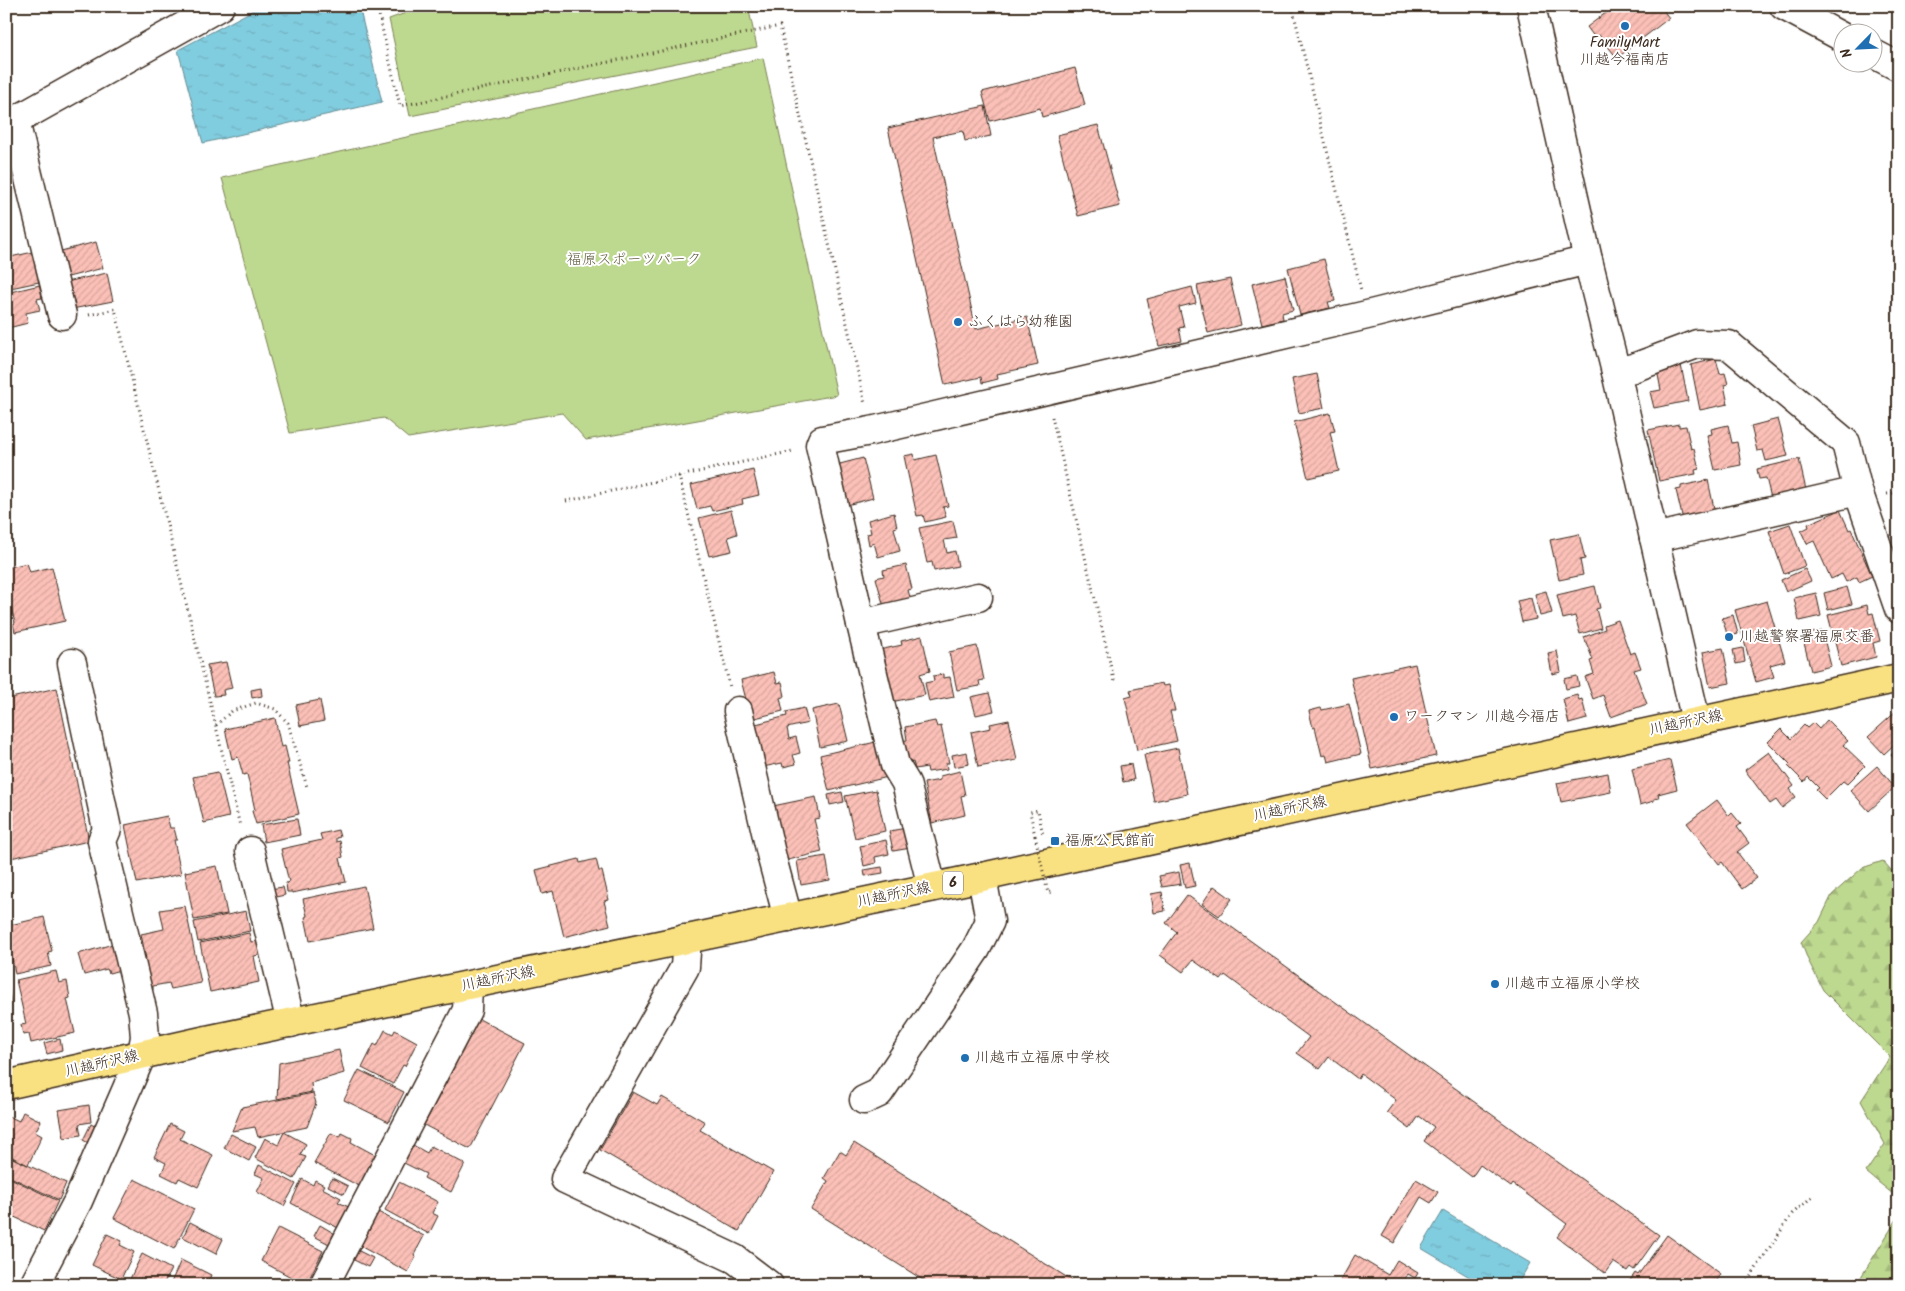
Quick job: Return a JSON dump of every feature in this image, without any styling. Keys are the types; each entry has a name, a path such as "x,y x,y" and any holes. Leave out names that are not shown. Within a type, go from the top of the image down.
{"main road":[{"name":"川越所沢線","path":"6,1085 142,1054 982,877 1696,720 1899,678"}],"street":[{"path":"62,315 10,123 220,6"},
{"path":"1531,6 1588,260 1616,372 1696,720"},
{"path":"1784,6 1832,32"},
{"path":"1882,58 1899,67"},
{"path":"932,887 906,783 895,765 861,624 821,442 1368,315 1588,260"},
{"path":"1616,372 1633,368 1697,344 1729,345 1846,443 1858,491 1899,609"},
{"path":"1654,538 1858,491"},
{"path":"861,624 978,597"},
{"path":"34,1285 78,1201 142,1054 145,1037 143,1013 102,840 107,829 72,663"},
{"path":"738,712 788,918"},
{"path":"250,851 290,1023"},
{"path":"864,1100 879,1093 976,949 990,921 982,877"},
{"path":"684,939 686,952 684,966 565,1179 735,1259 769,1285"},
{"path":"324,1285 467,1010 468,986"}],"path":[{"path":"377,6 400,106 780,26 870,431"},
{"path":"1292,6 1368,315"},
{"path":"62,315 70,319 115,309 244,839 250,851"},
{"path":"1046,389 1115,684"},
{"path":"566,501 821,442"},
{"path":"679,476 726,676 738,712"},
{"path":"216,725 232,711 256,704 275,709 288,723 307,787"},
{"path":"1043,834 1038,810 1030,812 1048,893 1051,892"},
{"path":"1745,1285 1792,1214 1813,1196"}],"green space":[{"path":"425,6 748,6 757,47 410,116 389,19"},
{"name":"福原スポーツパーク","path":"763,58 837,395 586,440 562,413 408,438 384,418 290,433 222,178"},
{"path":"1883,861 1899,879 1899,1199 1866,1172 1885,1144 1861,1101 1890,1057 1823,990 1801,942 1819,922 1832,895 1862,868"},
{"path":"1899,1216 1899,1279 1895,1285 1856,1285"}],"water":[{"path":"261,6 359,6 382,102 203,143 178,50"},
{"path":"1443,1211 1530,1263 1517,1285 1483,1285 1421,1248"}],"building":[{"path":"1615,6 1660,6 1669,18 1617,58 1599,35 1595,38 1587,27"},
{"path":"1075,68 1085,105 1042,117 1040,108 990,121 982,92"},
{"path":"985,106 991,136 965,141 963,131 933,137 976,329 1027,317 1038,365 997,374 998,379 982,383 981,377 945,385 888,128"},
{"path":"1098,125 1120,206 1078,216 1057,135"},
{"path":"96,242 103,268 68,277 61,251"},
{"path":"33,252 39,282 6,289 6,258"},
{"path":"1324,259 1335,301 1328,302 1330,308 1300,315 1288,268"},
{"path":"107,273 113,301 72,309 66,282"},
{"path":"1285,276 1293,310 1282,313 1283,319 1262,324 1252,284"},
{"path":"1230,279 1241,325 1208,333 1197,286"},
{"path":"40,285 42,298 37,299 40,310 26,313 28,323 8,328 6,293"},
{"path":"1192,287 1196,303 1179,307 1184,327 1179,328 1182,341 1159,346 1147,299"},
{"path":"1716,359 1720,374 1725,373 1728,384 1724,385 1728,404 1700,410 1691,365"},
{"path":"1681,365 1688,401 1654,408 1650,392 1661,390 1657,370"},
{"path":"1317,374 1324,408 1299,413 1292,379"},
{"path":"1330,413 1335,431 1330,432 1339,471 1308,478 1294,422"},
{"path":"1778,419 1788,456 1766,461 1763,450 1757,451 1751,426"},
{"path":"1679,424 1679,427 1686,426 1691,449 1694,448 1699,469 1695,470 1696,474 1659,481 1648,430"},
{"path":"1728,425 1732,443 1737,442 1741,465 1715,470 1707,435 1712,434 1711,429"},
{"path":"914,454 915,460 936,455 948,506 943,507 946,517 925,522 923,515 917,516 904,456"},
{"path":"863,458 873,498 847,505 836,465"},
{"path":"1799,459 1806,490 1771,498 1766,478 1759,479 1757,469"},
{"path":"753,470 759,495 742,499 743,504 712,511 710,506 697,509 691,485"},
{"path":"1708,480 1715,513 1683,520 1676,490 1681,489 1681,486"},
{"path":"731,510 737,534 728,537 732,551 709,556 699,518"},
{"path":"1840,510 1849,530 1851,529 1872,576 1859,582 1857,577 1846,582 1842,574 1831,579 1814,541 1807,544 1801,531 1809,527 1808,524"},
{"path":"894,513 897,527 894,528 900,551 878,557 874,543 869,545 867,534 871,533 868,520"},
{"path":"953,521 957,538 944,540 947,553 955,551 958,566 934,571 932,562 927,563 919,528"},
{"path":"1790,524 1805,566 1784,574 1769,531"},
{"path":"1579,534 1585,559 1580,560 1583,575 1559,580 1550,540"},
{"path":"27,563 30,572 52,567 65,621 15,632 13,624 15,623 6,586 6,568"},
{"path":"906,565 912,589 908,590 911,601 884,607 876,578 884,576 883,570"},
{"path":"1805,569 1811,581 1786,592 1781,580"},
{"path":"1595,586 1600,608 1596,609 1601,628 1580,634 1575,616 1563,619 1557,595"},
{"path":"1847,587 1852,604 1828,610 1824,593"},
{"path":"1546,591 1552,613 1540,616 1535,594"},
{"path":"1816,593 1821,616 1799,621 1794,598"},
{"path":"1531,598 1536,619 1522,622 1517,601"},
{"path":"1767,601 1785,661 1770,665 1774,677 1756,682 1735,610"},
{"path":"1867,605 1869,614 1873,613 1880,641 1873,643 1876,657 1841,666 1828,615"},
{"path":"1733,615 1738,634 1728,637 1722,618"},
{"path":"1618,620 1630,654 1635,652 1641,668 1634,670 1647,704 1611,717 1603,695 1593,699 1585,677 1594,674 1590,661 1593,660 1584,637 1605,629 1604,625"},
{"path":"1822,631 1831,666 1811,671 1802,635"},
{"path":"922,636 930,671 920,674 925,695 891,702 879,650 902,645 901,641"},
{"path":"977,646 984,680 979,681 980,686 957,690 949,652"},
{"path":"1723,648 1730,683 1710,687 1703,652"},
{"path":"1743,648 1745,662 1736,664 1733,650"},
{"path":"1557,651 1561,672 1552,674 1548,653"},
{"path":"226,662 232,688 223,690 224,695 214,696 207,665"},
{"name":"ワークマン 川越今福店","path":"1415,664 1436,756 1372,769 1351,678"},
{"path":"774,672 777,683 782,682 785,696 780,698 783,711 751,719 741,680"},
{"path":"943,674 943,678 950,677 954,697 929,702 925,683 934,681 933,676"},
{"path":"1577,676 1579,686 1566,689 1564,679"},
{"path":"1162,683 1163,686 1169,685 1175,711 1170,711 1177,741 1137,750 1125,698 1132,696 1130,690"},
{"path":"57,688 89,841 6,859 6,699"},
{"path":"261,688 262,696 252,698 251,690"},
{"path":"989,693 994,711 976,715 971,697"},
{"path":"1577,695 1579,700 1582,699 1587,719 1569,724 1563,699"},
{"path":"320,700 324,721 300,726 296,705"},
{"path":"839,704 848,741 820,747 812,710"},
{"path":"1349,704 1361,754 1328,762 1326,755 1322,756 1309,711"},
{"path":"804,708 808,723 787,728 789,739 796,737 800,753 793,755 796,764 783,767 782,763 763,767 752,725 787,716 786,712"},
{"path":"1899,709 1899,740 1884,754 1868,737"},
{"path":"275,718 281,747 285,746 299,814 256,824 252,811 255,810 247,774 243,775 238,757 232,759 225,729"},
{"path":"1009,720 1017,760 978,767 971,732 991,728 990,724"},
{"path":"1827,720 1848,741 1843,745 1865,766 1847,784 1843,781 1825,799 1816,790 1819,788 1808,777 1804,782 1788,766 1790,764 1768,742 1781,729 1791,739 1804,725 1807,728 1813,723 1819,729"},
{"path":"935,721 937,727 941,726 949,763 946,763 947,769 928,772 927,767 915,769 913,762 909,763 901,741 907,740 905,727"},
{"path":"880,741 888,777 829,791 820,755"},
{"path":"1178,748 1187,794 1154,801 1144,755"},
{"path":"1899,748 1899,764 1891,755"},
{"path":"967,752 969,764 954,767 952,755"},
{"path":"1769,752 1794,786 1790,789 1796,797 1782,808 1776,800 1770,804 1745,770"},
{"path":"1670,760 1677,789 1658,794 1659,798 1640,805 1632,769"},
{"path":"1131,764 1134,780 1123,782 1120,766"},
{"path":"1877,766 1895,787 1869,811 1850,790"},
{"path":"960,771 965,795 961,796 965,815 932,823 924,783 940,780 940,776"},
{"path":"218,772 229,817 204,823 193,777"},
{"path":"1608,773 1611,792 1561,802 1557,783"},
{"path":"876,790 885,831 855,838 845,796"},
{"path":"842,792 844,802 830,805 828,795"},
{"path":"816,797 820,818 814,819 822,852 784,861 773,806"},
{"path":"1717,800 1729,816 1732,813 1741,824 1737,827 1749,843 1737,852 1757,878 1742,889 1722,862 1719,864 1687,823"},
{"path":"167,816 170,828 174,828 177,840 174,840 181,874 137,883 125,825"},
{"path":"297,819 300,835 264,842 261,825"},
{"path":"907,828 911,848 893,851 889,831"},
{"path":"338,830 340,837 336,838 336,842 340,841 343,857 340,858 346,882 292,893 287,892 286,883 289,882 281,849 322,840 320,834"},
{"path":"886,840 889,854 875,857 876,863 864,866 860,846"},
{"path":"826,856 830,880 801,885 797,861"},
{"path":"579,859 580,863 596,859 599,871 602,871 609,900 604,901 610,925 564,937 553,891 542,894 536,870"},
{"path":"1190,863 1195,886 1185,888 1180,865"},
{"path":"217,866 227,914 194,920 185,872"},
{"path":"882,867 883,873 865,876 864,870"},
{"path":"1179,872 1181,884 1162,887 1159,876"},
{"path":"364,886 373,928 310,941 303,899"},
{"path":"1214,886 1232,899 1219,916 1202,904"},
{"path":"283,887 285,895 271,898 270,889"},
{"path":"1162,892 1165,911 1154,913 1151,894"},
{"path":"1187,895 1659,1235 1634,1270 1630,1267 1627,1271 1613,1262 1605,1273 1557,1237 1567,1224 1513,1184 1511,1187 1480,1165 1472,1177 1424,1141 1434,1127 1419,1116 1410,1129 1387,1112 1396,1100 1361,1074 1358,1079 1329,1057 1320,1069 1297,1053 1309,1037 1225,975 1221,980 1193,960 1183,972 1160,955 1177,932 1166,923"},
{"path":"185,906 201,983 171,989 169,983 153,986 153,990 147,991 140,961 146,959 141,934 164,929 160,910"},
{"path":"246,911 250,931 198,942 194,922"},
{"path":"44,917 52,951 48,952 51,966 15,974 6,926"},
{"path":"249,933 251,942 261,940 264,954 254,956 259,982 210,992 200,943"},
{"path":"113,944 120,970 109,973 107,969 84,975 78,954"},
{"path":"56,971 59,983 67,981 70,998 67,999 75,1033 31,1043 29,1034 23,1035 21,1025 26,1024 16,980"},
{"path":"6,973 11,1003 6,1004"},
{"path":"479,1019 525,1043 470,1149 424,1125"},
{"path":"385,1030 393,1034 395,1030 417,1042 393,1084 362,1068 374,1044 377,1046"},
{"path":"60,1039 62,1050 47,1054 44,1043"},
{"path":"339,1050 344,1073 311,1083 312,1092 277,1099 279,1063"},
{"path":"359,1070 404,1092 389,1122 344,1100"},
{"path":"633,1092 657,1105 662,1097 705,1122 700,1130 773,1172 739,1231 600,1150"},
{"path":"313,1093 316,1103 307,1127 258,1137 255,1127 232,1131 242,1107"},
{"path":"89,1105 91,1122 79,1124 81,1135 64,1138 59,1110"},
{"path":"23,1112 41,1121 35,1132 42,1136 28,1165 6,1154 6,1115 19,1121"},
{"path":"91,1124 98,1128 90,1144 83,1140"},
{"path":"170,1124 184,1131 180,1139 213,1155 198,1187 179,1178 177,1182 161,1174 166,1163 154,1157"},
{"path":"284,1132 306,1144 300,1155 306,1157 294,1179 255,1158 265,1138 278,1145"},
{"path":"331,1133 340,1137 342,1133 352,1138 351,1142 377,1156 361,1187 314,1163"},
{"path":"231,1134 256,1147 249,1161 224,1148"},
{"path":"854,1143 1079,1285 931,1285 811,1209 828,1181 824,1178 840,1151 846,1155"},
{"path":"413,1145 427,1153 431,1146 465,1164 451,1192 424,1178 426,1174 404,1163"},
{"path":"6,1155 66,1183 59,1200 6,1175"},
{"path":"259,1165 296,1184 284,1206 257,1192 264,1178 255,1174"},
{"path":"6,1176 58,1201 44,1231 6,1213"},
{"path":"332,1178 348,1186 344,1194 328,1186"},
{"path":"134,1179 194,1209 174,1249 114,1218"},
{"path":"302,1179 313,1185 315,1180 324,1185 322,1188 341,1198 338,1202 353,1209 342,1230 291,1203"},
{"path":"1416,1179 1438,1192 1431,1203 1421,1197 1394,1243 1382,1236"},
{"path":"399,1182 438,1202 432,1213 438,1216 429,1234 385,1210"},
{"path":"376,1211 424,1236 408,1272 358,1245"},
{"path":"190,1222 223,1239 216,1254 183,1237"},
{"path":"320,1225 337,1235 331,1245 314,1236"},
{"path":"278,1228 323,1251 306,1285 261,1261"},
{"path":"107,1234 122,1241 120,1245 134,1252 121,1279 92,1265"},
{"path":"1667,1235 1721,1274 1714,1285 1627,1285 1635,1273 1638,1275"},
{"path":"355,1249 373,1258 368,1267 350,1258"},
{"path":"142,1254 171,1269 163,1285 136,1285 129,1281"},
{"path":"1355,1255 1388,1275 1397,1260 1418,1273 1415,1278 1408,1274 1402,1283 1405,1285 1338,1285"},
{"path":"181,1260 211,1275 207,1285 170,1285"}],"place":[{"name":"FamilyMart 川越今福南店","path":"1625,26"},
{"name":"ふくはら幼稚園","path":"958,322"},
{"name":"川越警察署福原交番","path":"1729,637"},
{"name":"ワークマン 川越今福店","path":"1394,717"},
{"name":"福原公民館前","path":"1055,841"},
{"name":"川越市立福原小学校","path":"1495,984"},
{"name":"川越市立福原中学校","path":"965,1058"}]}
